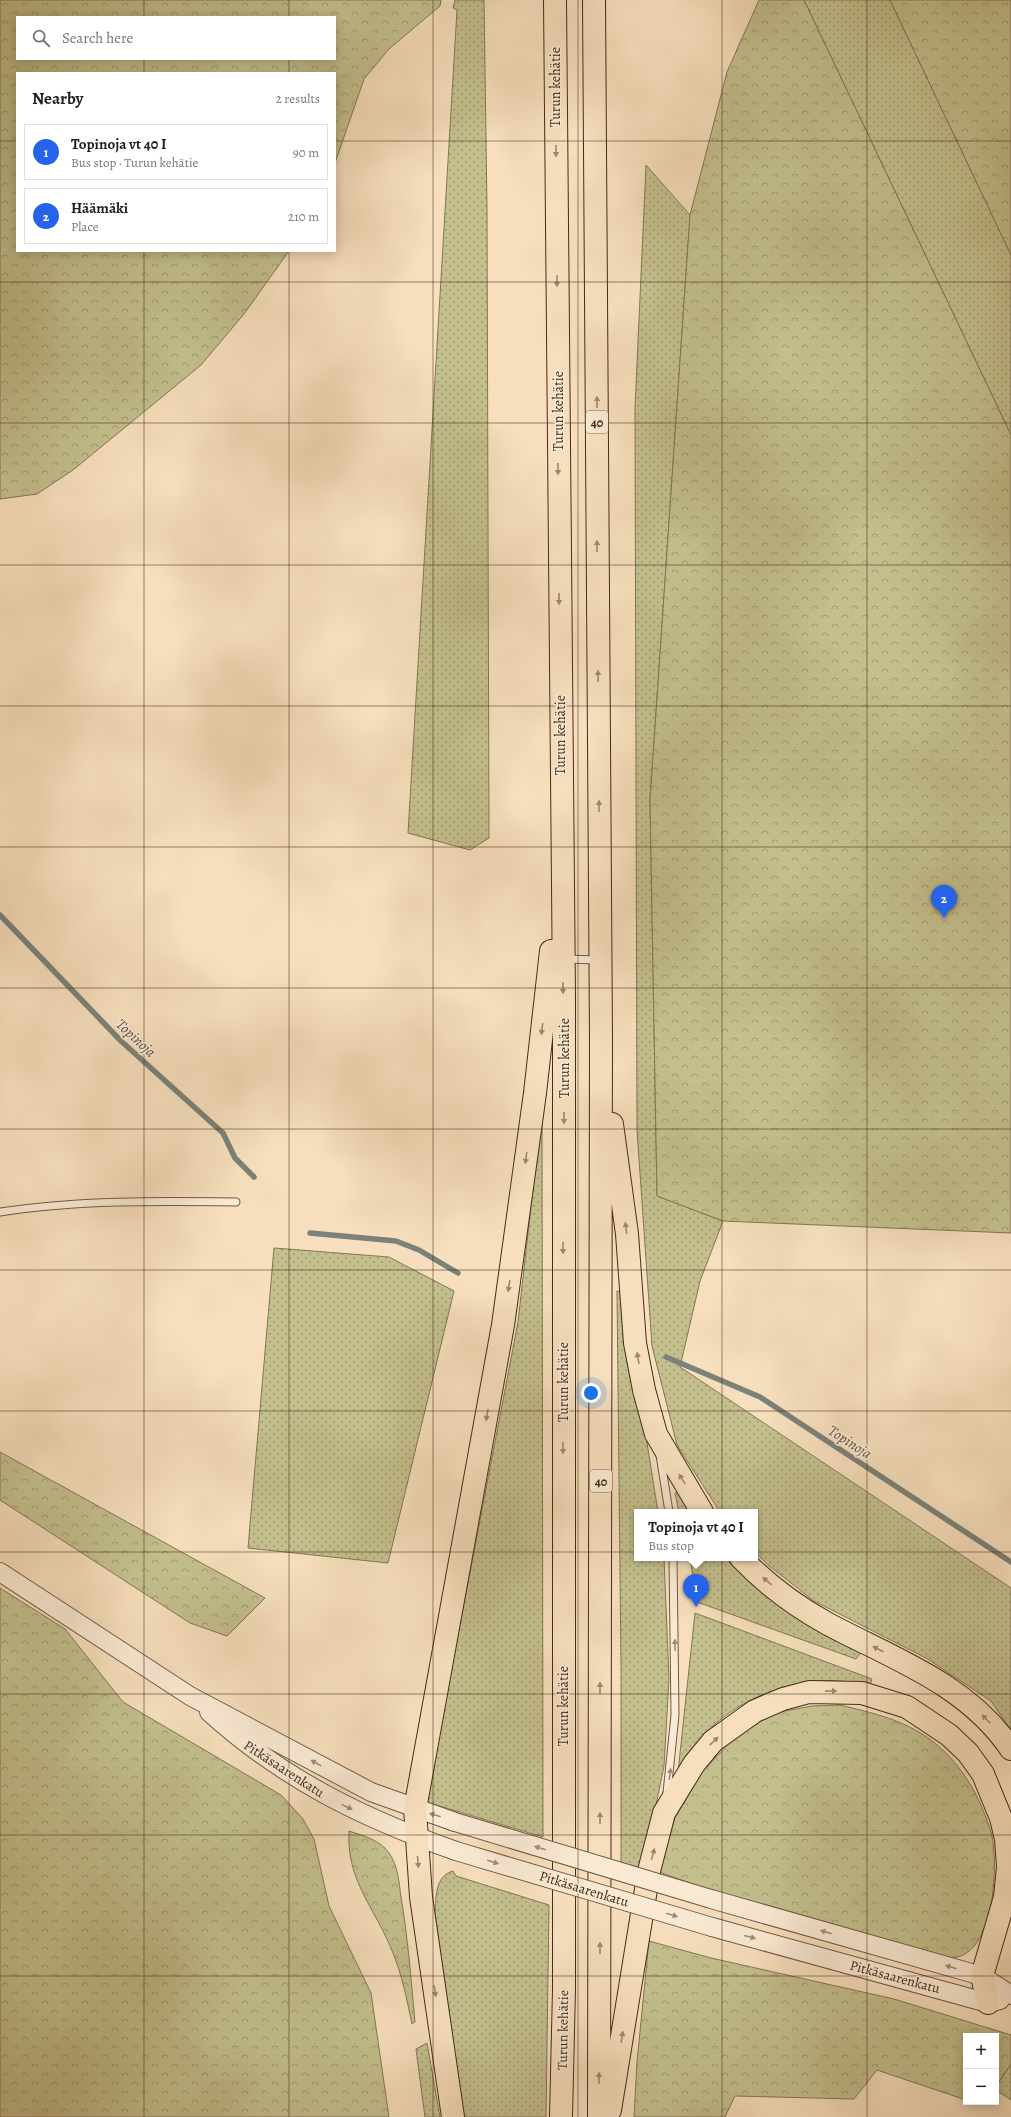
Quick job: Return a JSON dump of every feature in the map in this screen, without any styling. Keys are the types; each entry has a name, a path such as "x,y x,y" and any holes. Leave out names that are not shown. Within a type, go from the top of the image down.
{"highway":[{"name":"Turun kehätie","path":"555,0 561,865 563,959 564,1989 561,2117"},
{"name":"40","path":"594,0 601,1039 599,2117"},
{"path":"453,2117 421,1897 415,1809 505,1311 535,1094 561,865"},
{"path":"601,1039 627,1234 635,1343 644,1390 656,1434 700,1509"},
{"path":"744,1561 778,1590 827,1623 916,1668 972,1703 1011,1749"},
{"path":"609,2117 649,1871 664,1813 694,1764 713,1742 755,1711 783,1700 810,1692 835,1691 862,1693 907,1707 949,1734 968,1753 983,1774 1001,1818 1008,1853 1005,1897 982,1976 988,2003"}],"street":[{"name":"Pitkäsaarenkatu","path":"0,1572 190,1696 371,1792 415,1809 455,1822 712,1900 982,1976 1011,1995"},
{"name":"Pitkäsaarenkatu","path":"190,1696 237,1738 301,1781 330,1799 416,1837 456,1851 712,1927 988,2003 1011,1998"}],"lane":[{"path":"563,959 600,960"},
{"path":"0,1212 40,1206 143,1201 236,1202"},
{"path":"656,1434 668,1509"},
{"path":"664,1813 671,1766 675,1715 673,1561"}],"green space":[{"path":"0,0 441,0 440,6 389,49 364,79 336,160 336,72 16,72 16,252 288,252 244,314 201,365 73,470 37,494 0,499"},
{"path":"455,0 484,0 487,208 489,838 470,850 408,833 457,10 453,8"},
{"path":"759,0 804,0 1011,435 1011,1233 723,1221 657,1196 650,800 690,215 727,72"},
{"path":"804,0 890,0 1011,255 1011,435"},
{"path":"890,0 1011,0 1011,255"},
{"path":"646,165 690,215 650,800 657,1196 723,1221 700,1281 680,1367 1011,1588 1011,1730 991,1701 926,1658 814,1601 768,1565 758,1555 758,1509 718,1509 677,1445 652,1346 637,1130 635,408"},
{"path":"542,1109 543,1837 426,1802 518,1322"},
{"path":"274,1248 389,1257 454,1291 388,1563 248,1548"},
{"path":"617,1291 623,1292 658,1509 634,1509 634,1561 664,1561 669,1679 664,1766 643,1868 621,1863 621,1666"},
{"path":"0,1452 265,1598 227,1636 190,1623 0,1500"},
{"path":"679,1492 689,1509 678,1509 675,1493"},
{"path":"690,1561 728,1561 738,1570 862,1651 856,1659 697,1602"},
{"path":"0,1588 65,1629 123,1702 281,1795 303,1819 314,1839 329,1906 371,1993 389,2117 0,2117"},
{"path":"695,1613 872,1679 870,1685 838,1681 818,1681 786,1687 755,1698 726,1715 713,1726 695,1745 678,1772"},
{"path":"840,1705 883,1716 896,1721 934,1742 946,1753 968,1780 979,1800 991,1832 994,1883 987,1922 970,1951 955,1958 950,1958 724,1895 659,1872 675,1818 702,1772 733,1739 757,1723 780,1712 811,1706"},
{"path":"349,1831 371,1839 381,1845 389,1853 396,1869 399,1880 409,1959 415,2022 412,2024 396,1961 386,1937 357,1880 352,1865 349,1849"},
{"path":"453,1871 456,1876 549,1905 546,2117 463,2117 435,1913 436,1894 440,1882 443,1877"},
{"path":"649,1941 711,1958 894,1999 1011,2035 1011,2064 999,2082 999,2033 963,2033 963,2099 877,2070 854,2099 735,2096 725,2117 634,2117 637,2062"},
{"path":"427,2043 440,2117 425,2117 416,2049"},
{"path":"1011,2064 1011,2100 999,2092 999,2082"}],"waterway":[{"name":"Topinoja","path":"0,915 121,1041 223,1133 235,1158 254,1177"},
{"name":"Topinoja","path":"310,1233 396,1241 419,1250 458,1273"},
{"name":"Topinoja","path":"666,1357 760,1397 1011,1562"}],"place":[{"name":"Häämäki","path":"944,918"},
{"name":"Topinoja vt 40 I","path":"696,1607"}]}
